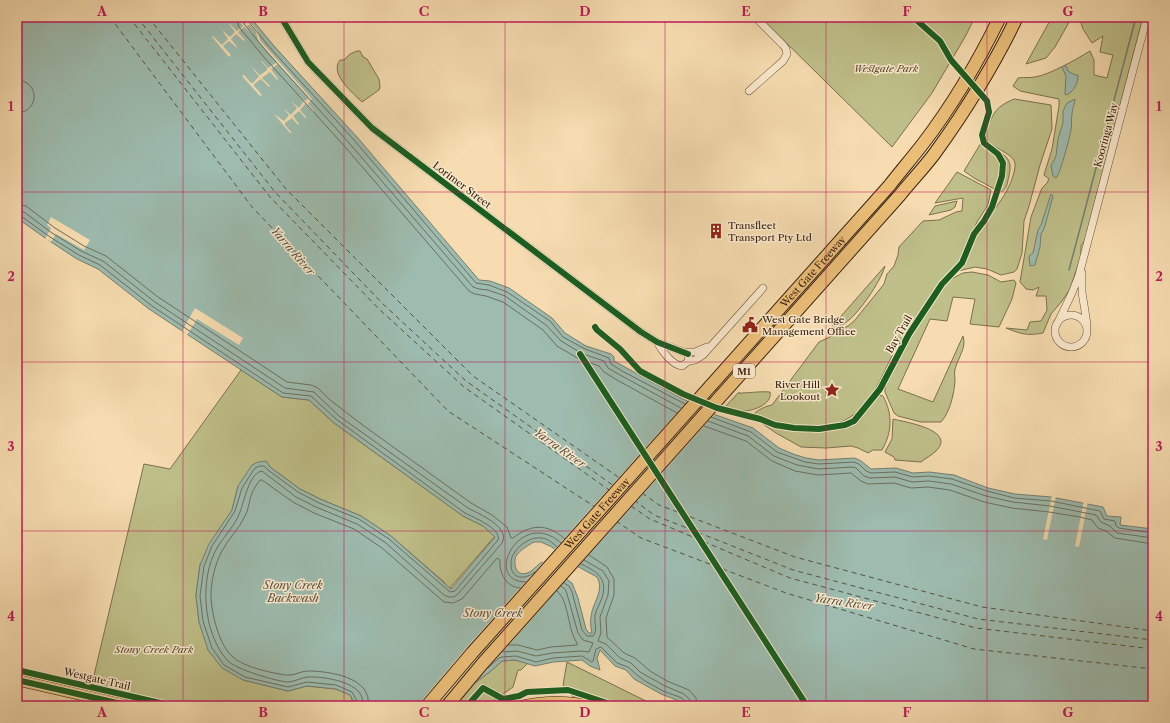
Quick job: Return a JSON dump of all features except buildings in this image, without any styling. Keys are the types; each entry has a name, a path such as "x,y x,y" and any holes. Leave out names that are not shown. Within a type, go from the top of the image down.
{"highway":[{"name":"West Gate Freeway","path":"427,706 472,653 889,186 922,144 956,96 985,48 1000,17"},
{"name":"West Gate Freeway","path":"447,706 488,657 900,196 934,154 968,105 998,55 1017,17"}],"main road":[{"path":"17,680 130,706"},
{"path":"522,706 551,702 569,702 590,706"}],"street":[{"name":"Lorimer Street","path":"281,17 308,62 372,128 605,306 656,342 676,364 682,366 689,361"},
{"path":"749,91 783,61 787,54 783,45 755,17"},
{"name":"Kooringa Way","path":"1057,324 1072,293 1084,257 1147,17"},
{"name":"Kooringa Way","path":"1084,257 1082,287 1088,329"},
{"path":"685,352 689,361 700,358 763,288"},
{"path":"1074,315 1083,320 1088,329 1087,334 1082,343 1077,346 1067,346 1062,344 1056,337 1057,324 1064,316 1074,315"},
{"name":"Lorimer Street","path":"656,342 685,352"},
{"path":"685,352 697,352 711,345"}],"green space":[{"name":"Westgate Park","path":"760,17 975,17 932,93 892,147"},
{"path":"1052,17 1072,17 1055,47 1046,58 1026,64"},
{"path":"1079,17 1143,17 1085,240 1081,246 1081,256 1070,289 1051,314 1043,333 1024,334 1006,328 1027,330 1030,322 1041,321 1047,310 1046,296 1036,296 1039,287 1033,290 1026,289 1020,282 1031,217 1042,188 1049,179 1044,175 1052,149 1059,99 1020,91 1013,86 1018,78 1041,76 1090,51 1094,60 1094,75 1107,78 1113,55 1100,52 1103,36 1092,43 1083,29"},
{"path":"360,51 363,57 367,59 379,79 380,87 379,90 362,102 344,83 340,77 337,65 340,60 344,60 350,54"},
{"path":"1014,99 1051,105 1052,129 1024,221 1022,253 1017,269 1014,272 1001,275 987,269 975,267 958,271 966,259 980,229 1004,195 1013,177 1015,162 1012,158 989,142 986,138 986,130 997,109"},
{"path":"984,138 994,149 1004,155 1010,163 1007,186 1000,192 964,171"},
{"path":"957,172 991,190 988,205 977,222 960,263 933,295 901,345 897,345 874,392 864,404 853,415 840,422 824,427 784,426 753,415 762,408 772,405 819,342 836,334 837,331 848,326 855,320 884,284 887,274 894,266 899,247 923,221 939,220 956,212 962,211 963,198 935,203"},
{"path":"957,201 955,207 951,210 929,215 935,206"},
{"path":"885,266 874,289 856,313 837,328 828,331"},
{"path":"972,272 988,275 1001,282 1014,280 1016,283 1012,299 999,327 970,324 975,299 953,297 947,321 930,319 898,389 933,402 963,336 964,344 955,369 954,391 947,413 941,422 921,422 898,416 894,413 885,392 885,388 888,377 913,328 949,280 963,273"},
{"name":"Stony Creek Park","path":"241,370 282,397 309,400 334,423 463,516 483,526 495,536 449,589 444,582 391,536 361,516 300,489 270,467 266,461 238,486 232,510 200,565 196,595 199,622 243,680 288,691 307,686 336,689 350,695 353,702 350,706 168,706 91,688 144,464 170,469"},
{"path":"739,392 740,394 770,392 770,397 765,404 755,409 739,411 724,408"},
{"path":"878,395 883,396 890,417 888,437 882,450 873,450 868,453 851,446 826,448 801,447 776,433 754,418 783,428 804,430 809,432 842,429 850,427 857,421"},
{"path":"893,419 927,428 935,432 940,438 941,444 933,454 921,462 895,460 894,457 885,452 892,439"},
{"path":"515,660 528,663 521,670 518,670 513,687 486,706 420,706 456,697 502,661"},
{"path":"567,662 656,706 615,706 600,701 574,698 563,685"}],"water":[{"path":"17,17 250,17 274,46 357,137 479,280 490,281 509,288 552,318 565,333 586,346 611,354 614,357 614,361 681,398 716,415 753,428 779,448 793,454 819,460 855,458 871,469 896,468 913,473 929,472 954,475 988,488 1015,494 1051,497 1103,507 1107,516 1121,517 1120,525 1153,529 1153,706 684,706 679,701 661,694 634,679 626,670 615,666 600,650 597,658 600,670 590,666 582,660 553,662 535,666 515,660 502,661 456,697 422,706 350,706 354,702 350,695 336,689 307,686 288,691 243,680 222,668 208,650 199,622 196,595 200,565 209,544 232,510 238,486 252,465 258,462 266,461 270,467 300,489 361,516 391,536 451,589 495,537 483,526 463,516 334,423 309,400 282,397 149,309 98,269 77,259 17,218 17,101 19,97 17,88","holes":["534,542 541,542 552,547 564,559 597,577 600,587 591,617 592,633 589,633 586,629 578,598 572,583 542,562 527,573 520,573 516,569 516,556 524,548"]},
{"path":"1066,66 1068,71 1078,75 1076,86 1067,95 1065,94 1066,76 1062,67"},
{"path":"1075,99 1070,134 1056,178 1053,176 1051,166 1056,156 1058,139 1063,123 1063,111 1067,103"},
{"path":"1051,194 1053,196 1044,229 1041,234 1040,247 1035,265 1030,266 1029,256 1033,253 1038,230"}],"pier":[{"path":"236,17 245,24 251,18 252,19 250,22 258,31 260,40 312,99 308,104 314,111 313,112 305,104 300,110 306,117 305,118 299,111 293,116 299,124 298,125 292,118 285,123 292,133 290,133 274,114 284,121 289,115 283,108 291,115 297,108 291,101 299,108 304,101 298,94 305,101 308,97 278,64 271,69 278,79 277,80 270,72 262,78 270,86 269,87 261,79 254,84 262,95 260,96 242,76 244,75 251,83 253,83 259,76 253,68 260,75 267,70 261,61 268,68 276,63 276,61 258,41 256,32 250,25 248,25 247,27 253,34 244,27 238,32 245,40 244,41 236,34 231,39 237,48 229,41 223,46 231,55 229,57 212,37 213,36 222,45 228,39 222,30 230,37 235,32 229,23 237,31 243,26"},
{"path":"51,217 90,240 84,250 56,234 51,242 45,239 51,228 47,225"},
{"path":"195,308 243,338 239,345 197,319 187,335 182,331"},
{"path":"688,400 716,413 577,568 563,560 553,551"},
{"path":"1052,495 1056,496 1047,540 1043,539"},
{"path":"1084,500 1088,501 1079,547 1075,546"},
{"path":"544,561 568,578 470,689 457,699 430,706 417,706 466,648"}],"waterway":[{"path":"1069,270 1136,17"}],"ferry route":[{"path":"110,17 252,207 448,411 595,507"},
{"path":"129,17 270,197 379,309 464,387 609,490"},
{"path":"137,17 275,192 383,304 466,381 614,486"},
{"path":"148,17 286,189 473,376 621,479"},
{"path":"580,354 644,453"},
{"path":"659,475 683,513"},
{"path":"642,493 659,505 795,557 982,607 1153,631"},
{"path":"634,500 654,515 793,570 978,619 1153,640"},
{"path":"631,506 650,519 790,578 976,628 1153,649"},
{"path":"685,516 807,706"},
{"path":"616,521 641,538 786,593 974,649 1153,669"}],"cycle path":[{"path":"281,17 308,62 372,128 641,332 657,342 688,354"},
{"name":"Bay Trail","path":"595,327 620,349 640,371 683,394 717,408 760,419 775,425 794,428 819,429 845,425 854,421 880,389 909,334 942,284 962,263 974,234 992,207 1002,176 1003,163 998,154 984,143 982,135 989,112 987,101 951,60 940,41 913,17"},
{"path":"580,354 807,706"},
{"name":"Westgate Trail","path":"17,670 173,706"},
{"path":"17,680 130,706"},
{"path":"467,706 483,688 503,699 519,696 527,692 568,690 616,706"}],"place":[{"name":"Transfleet Transport Pty Ltd","path":"716,231"},
{"name":"West Gate Bridge Management Office","path":"750,325"},
{"name":"River Hill Lookout","path":"832,390"}],"water label":[{"name":"Yarra River","path":"293,251"},
{"name":"Yarra River","path":"560,448"},
{"name":"Stony Creek Backwash","path":"293,591"},
{"name":"Yarra River","path":"844,602"},
{"name":"Stony Creek","path":"493,613"}]}
